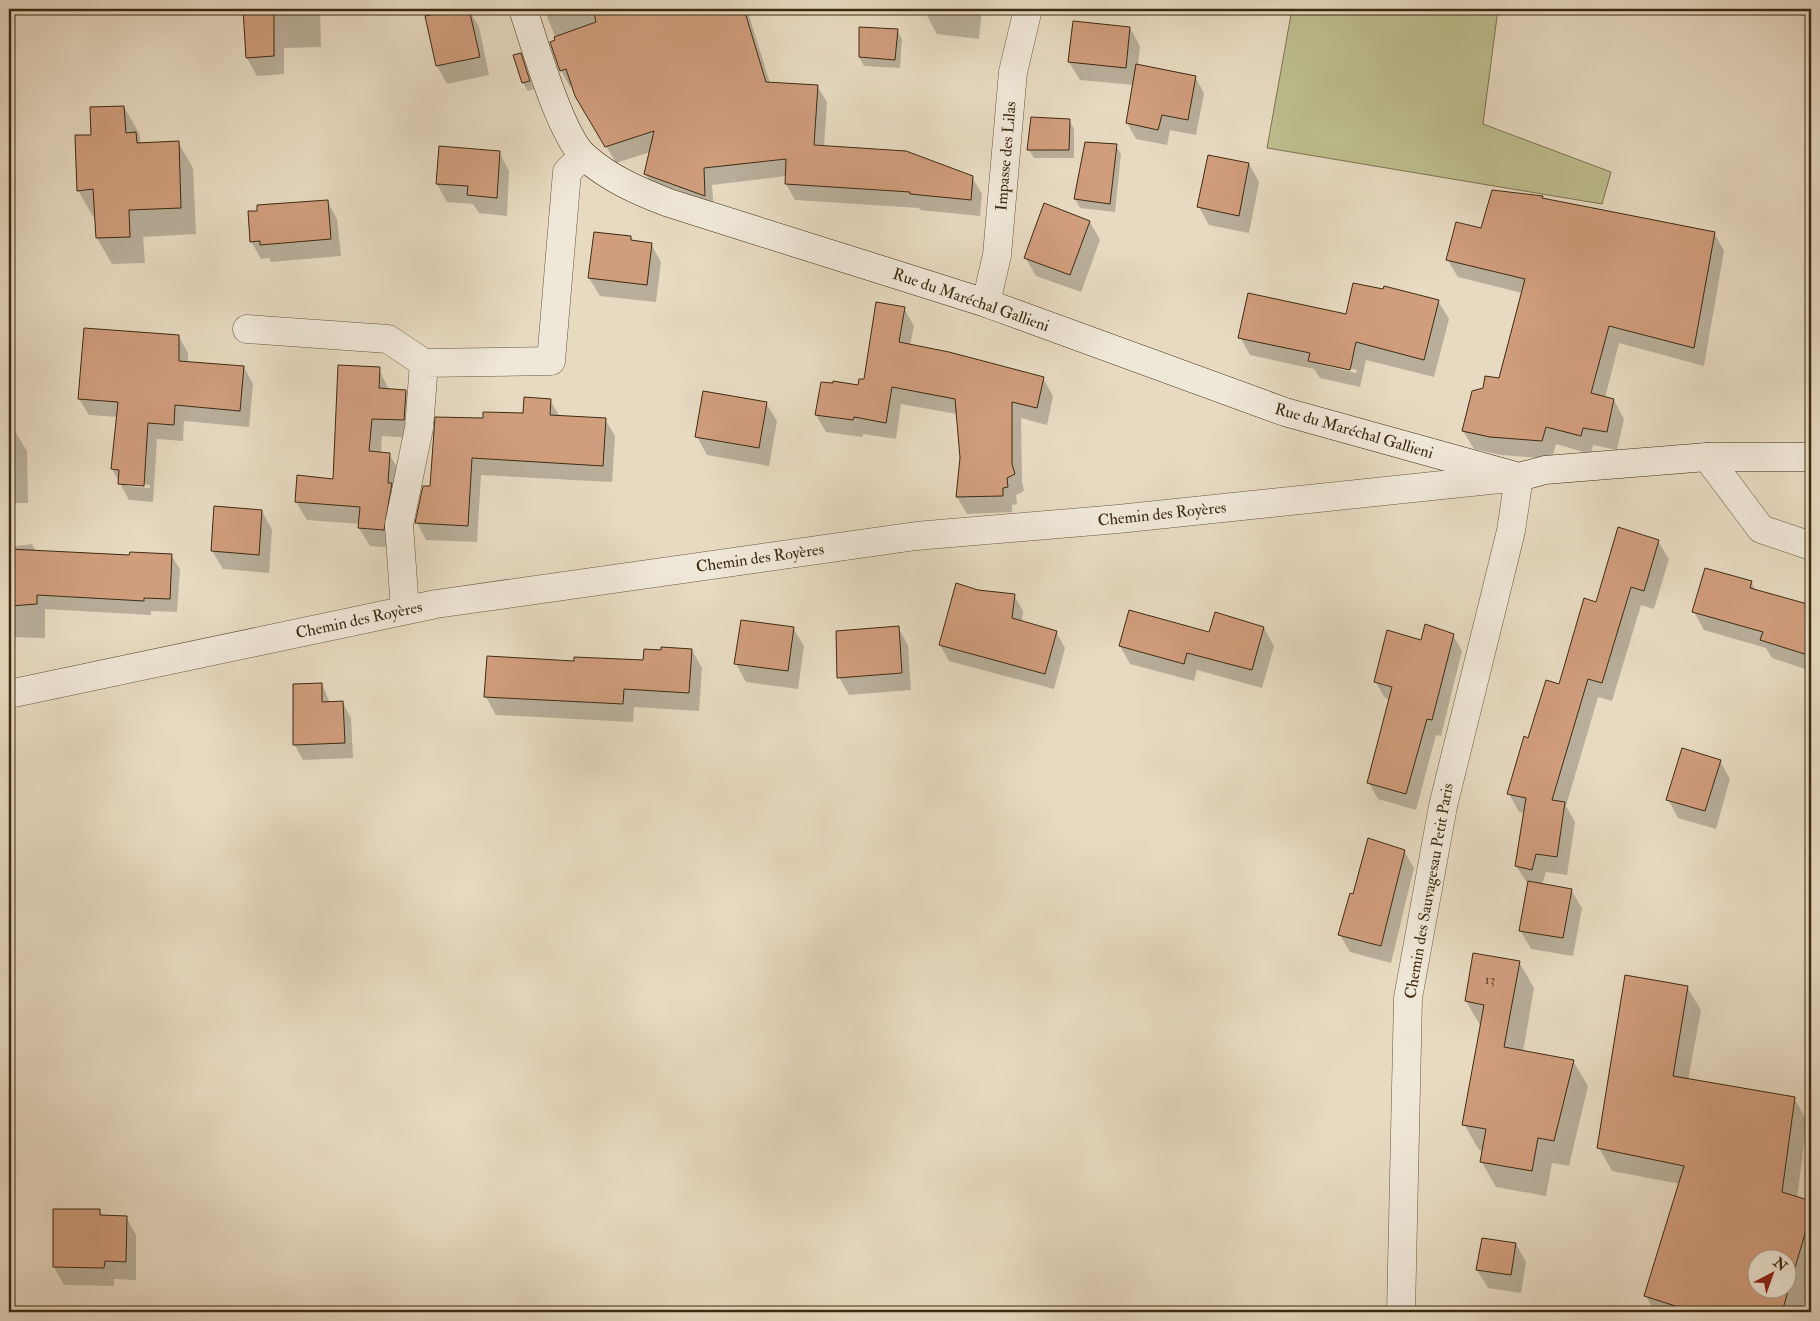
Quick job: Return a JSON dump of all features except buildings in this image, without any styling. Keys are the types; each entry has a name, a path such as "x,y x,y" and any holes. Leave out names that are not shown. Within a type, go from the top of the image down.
{"street":[{"name":"Rue du Maréchal Gallieni","path":"522,9 566,130 583,156 624,185 669,203 986,304 1285,412 1519,478"},
{"name":"Impasse des Lilas","path":"986,304 997,255 1013,72 1028,9"},
{"path":"247,329 388,339 424,363 551,361 567,172 583,156"},
{"path":"405,610 399,526 419,428 424,363"},
{"name":"Chemin des Royères","path":"9,694 436,604 916,536 1118,520 1519,478 1545,470 1707,458 1811,457"},
{"path":"1707,458 1761,529 1811,546"},
{"name":"Chemin des Sauvagesau Petit Paris","path":"1401,1312 1408,998 1443,806 1511,531 1519,478"}],"green space":[{"path":"1292,9 1498,9 1483,124 1611,172 1602,204 1267,148"}]}
